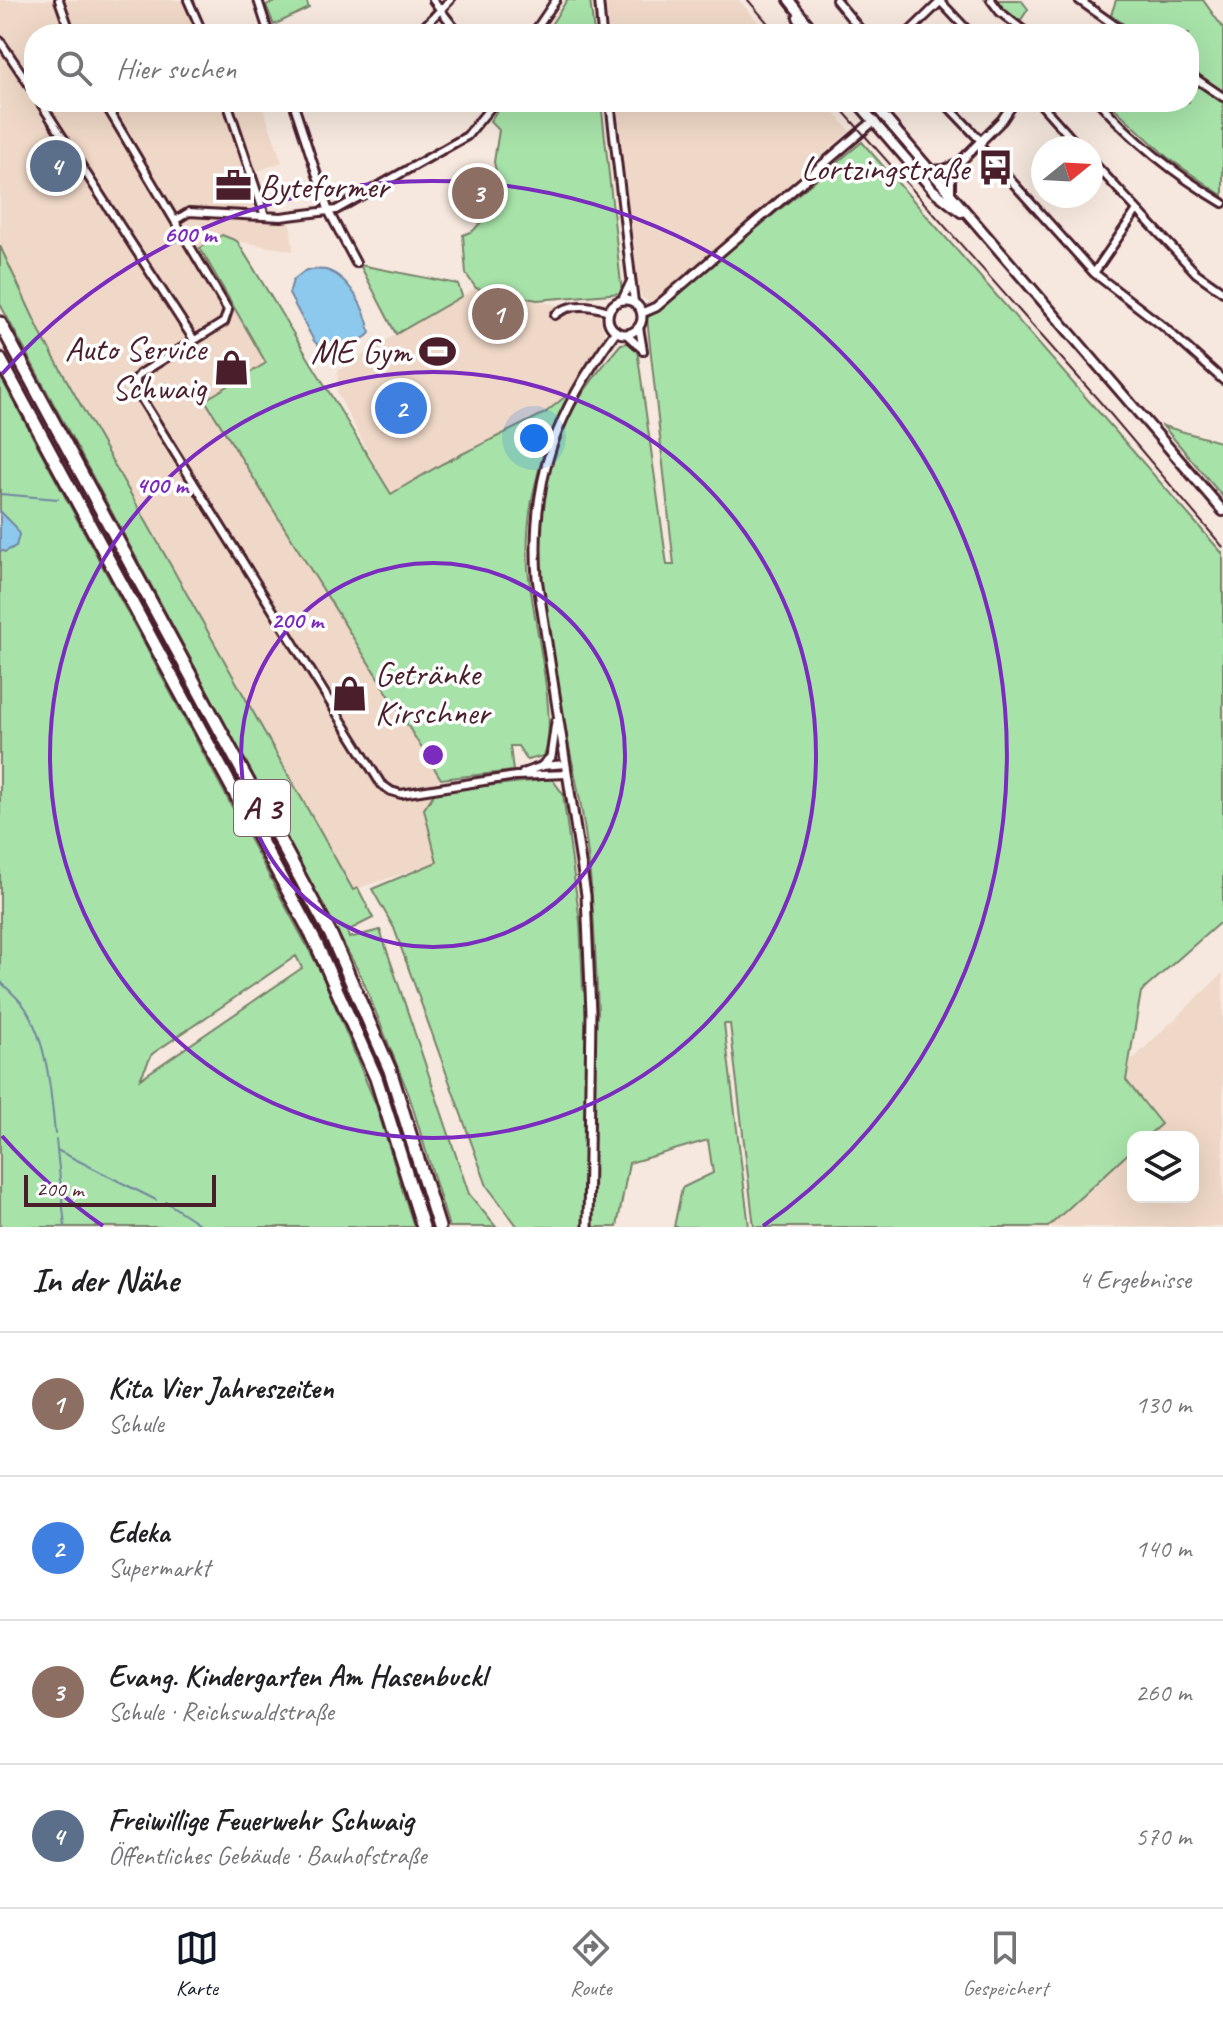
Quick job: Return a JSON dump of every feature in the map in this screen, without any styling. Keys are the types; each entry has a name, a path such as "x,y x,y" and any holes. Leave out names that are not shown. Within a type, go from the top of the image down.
{"highway":[{"name":"A 3","path":"0,323 331,935 390,1070 439,1227"},
{"name":"A 3","path":"0,359 315,941 376,1078 423,1227"}],"main road":[{"path":"790,1 801,24"},
{"path":"790,1 808,24"},
{"path":"865,112 933,190 977,225"},
{"path":"880,112 1223,511"},
{"path":"931,171 957,165"},
{"path":"950,193 950,178 957,165"}],"street":[{"path":"59,0 67,24"},
{"path":"188,0 199,24"},
{"path":"266,24 258,2 268,0"},
{"path":"433,0 451,24"},
{"path":"427,24 450,0"},
{"path":"540,24 556,0"},
{"path":"599,0 601,24"},
{"path":"836,0 856,24"},
{"path":"991,0 1015,24"},
{"path":"1079,0 1113,24"},
{"path":"917,24 939,1 961,24"},
{"path":"0,41 24,77"},
{"path":"1199,81 1223,97"},
{"path":"46,112 194,340"},
{"path":"110,112 228,310 224,322 140,374 136,379 136,390 381,784 401,794 516,776 567,774"},
{"path":"230,112 265,216"},
{"path":"296,112 329,212 356,263"},
{"path":"176,220 189,212 265,216 329,212 467,136 487,112"},
{"path":"611,112 634,302 642,313 639,327 643,351 609,322 609,311 622,300 631,281"},
{"path":"642,313 656,307 884,112"},
{"path":"953,112 1094,273 1164,327 1223,380"},
{"path":"957,165 1008,112"},
{"path":"1048,112 1069,136"},
{"path":"1108,112 1183,179 1223,203"},
{"path":"1103,173 1196,273 1223,292"},
{"path":"1094,273 1137,210"},
{"path":"622,300 634,302"},
{"path":"555,315 568,307 587,305 609,311"},
{"path":"626,334 639,327"},
{"path":"588,1227 591,1013 588,931 579,842 557,712 534,542 537,504 557,431 597,358 616,331"},
{"path":"542,766 551,757 557,712"},
{"path":"516,776 542,766 566,764"}],"shaded area":[{"path":"0,0 181,0 192,24 24,24 24,112 264,112 282,162 255,172 269,212 290,220 293,251 237,241 222,235 266,363 205,400 441,779 424,809 438,862 353,890 42,336 0,246"},
{"path":"606,0 739,0 759,24 608,24"},
{"path":"618,112 834,112 850,131 789,184 783,195 658,301 652,304 642,298"},
{"path":"476,288 599,314 605,335 572,392 545,413 442,464 391,495 337,393 338,371"},
{"path":"1223,973 1223,1227 1048,1227 1127,1155 1127,1203 1199,1203 1199,1131 1152,1131 1161,1123 1126,1080 1131,1061"}],"green space":[{"path":"281,0 306,0 309,8 274,24 266,5"},
{"path":"567,0 590,0 593,24 551,24"},
{"path":"985,0 1021,0 1028,9 1019,23"},
{"path":"1116,0 1203,0 1223,28 1223,196 1167,157 1119,112 1199,112 1199,24 1124,24 1111,15"},
{"path":"496,112 602,112 622,293 537,300 476,288 466,274 463,235 473,231 502,199 494,162 499,130 490,121"},
{"path":"862,142 1223,554 1223,924 1218,924 1141,992 1126,1080 1161,1124 1153,1131 1127,1131 1127,1155 1048,1227 754,1227 730,1024 724,1024 749,1227 674,1227 682,1188 713,1173 708,1140 629,1163 617,1227 518,1227 487,1186 394,928 372,889 437,862 424,809 436,791 552,779 563,794 580,922 583,990 598,1012 586,837 542,592 539,547 541,504 549,463 570,415 588,385 621,344 636,342 667,565 674,565 647,318"},
{"path":"222,235 237,241 391,494 442,464 545,413 571,392 544,455 529,522 528,568 549,719 544,756 527,760 518,746 510,746 513,771 441,779 205,400 266,363 200,248"},
{"path":"0,246 42,336 353,890 358,888 373,918 347,931 349,938 380,930 469,1194 496,1227 449,1227 409,1095 362,978 0,304"},
{"path":"360,265 458,284 462,296 396,334"},
{"path":"0,376 321,972 376,1105 414,1227 0,1227","holes":["296,956 302,968 140,1079 152,1054"]},
{"path":"1163,426 1223,443 1223,497"}],"water":[{"path":"306,270 326,270 349,287 365,314 370,333 367,336 340,353 325,352 314,341 289,294 293,280"},
{"path":"0,511 16,527 19,535 16,546 5,552 0,550"}],"waterway":[{"path":"0,494 58,499"},
{"path":"0,981 23,1005 39,1038 47,1070 55,1134"},
{"path":"56,1140 65,1227"},
{"path":"57,1150 156,1200"},
{"path":"166,1202 204,1227"}],"railway":[{"path":"748,0 768,24"},
{"path":"844,112 1101,403 1223,547"}],"place":[{"name":"Freiwillige Feuerwehr Schwaig","path":"56,166"},
{"name":"Lortzingstraße","path":"995,168"},
{"name":"Byteformer","path":"233,186"},
{"name":"Evang. Kindergarten Am Hasenbuckl","path":"478,193"},
{"name":"Kita Vier Jahreszeiten","path":"498,314"},
{"name":"ME Gym","path":"437,351"},
{"name":"Auto Service Schwaig","path":"232,368"},
{"name":"Edeka","path":"401,408"},
{"name":"Getränke Kirschner","path":"349,693"}]}
